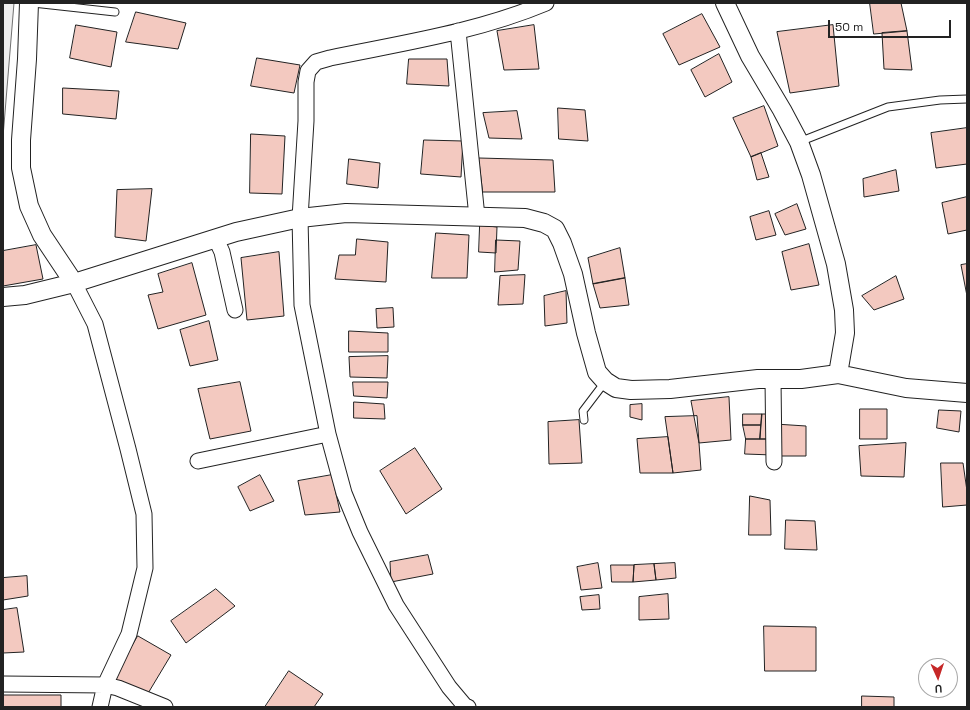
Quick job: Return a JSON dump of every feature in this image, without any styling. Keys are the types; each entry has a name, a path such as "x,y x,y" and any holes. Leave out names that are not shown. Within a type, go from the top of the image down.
{"street":[{"path":"29,3 27,59 21,140 21,168 29,206 42,235 74,283 95,324 144,514 145,568 129,634 105,685 100,707"},
{"path":"468,707 465,706 448,687 396,605 360,532 344,492 328,434 302,305 300,218 306,121 306,82 308,71 316,62 483,25 530,10 546,3"},
{"path":"724,3 750,56 799,142 811,175 836,264 844,310 846,333 838,374"},
{"path":"458,31 477,217"},
{"path":"3,297 25,295 74,283 236,232 300,218 346,213 525,218 554,229 562,243 573,274 584,326 597,372 605,381 616,388 631,390 670,389 758,379 801,378 838,374 906,388 967,393"},
{"path":"216,239 222,252 235,310"},
{"path":"773,379 774,462"},
{"path":"198,461 328,434"},
{"path":"3,684 105,685 118,688 165,707"}],"lane":[{"path":"33,3 115,12"},
{"path":"799,142 888,107 940,100 967,99"},
{"path":"584,420 582,411 605,381"}],"shaded area":[{"path":"3,3 14,3 3,137"}],"building":[{"path":"870,3 901,3 907,31 874,34"},
{"path":"136,12 186,23 178,49 126,42"},
{"path":"702,14 720,47 679,65 663,34"},
{"path":"76,25 117,32 111,67 70,58"},
{"path":"534,25 539,69 504,70 497,31"},
{"path":"833,25 839,86 790,93 777,32"},
{"path":"907,31 912,70 884,69 882,33"},
{"path":"719,54 732,82 705,97 691,70"},
{"path":"257,58 300,65 294,93 251,86"},
{"path":"409,59 447,59 449,86 407,84"},
{"path":"63,88 119,91 116,119 63,114"},
{"path":"764,106 778,146 751,157 733,118"},
{"path":"558,108 585,110 588,141 559,139"},
{"path":"517,111 522,139 489,138 483,113"},
{"path":"967,128 967,164 936,168 931,133"},
{"path":"251,134 285,136 282,194 250,193"},
{"path":"424,140 463,141 461,177 421,174"},
{"path":"761,153 769,177 757,180 751,157"},
{"path":"479,158 553,160 555,192 483,192"},
{"path":"349,159 380,163 378,188 347,184"},
{"path":"896,170 899,191 864,197 863,179"},
{"path":"152,189 146,241 115,237 117,190"},
{"path":"967,197 967,230 948,234 942,203"},
{"path":"797,204 806,229 785,235 775,214"},
{"path":"769,211 776,235 756,240 750,217"},
{"path":"480,225 497,227 496,253 479,252"},
{"path":"436,233 469,235 467,278 432,278"},
{"path":"357,239 388,242 386,282 335,279 339,255 355,255"},
{"path":"496,240 520,241 518,270 495,272"},
{"path":"809,244 819,285 791,290 782,252"},
{"path":"36,245 43,279 3,286 3,251"},
{"path":"620,248 625,278 593,284 588,258"},
{"path":"279,252 284,316 247,320 241,258"},
{"path":"192,263 206,315 158,329 148,295 163,292 158,274"},
{"path":"967,264 967,296 961,265"},
{"path":"525,275 523,304 498,305 500,276"},
{"path":"896,276 904,299 874,310 862,296"},
{"path":"625,278 629,305 600,308 593,284"},
{"path":"566,291 567,323 545,326 544,296"},
{"path":"393,308 394,327 377,328 376,309"},
{"path":"209,321 218,360 190,366 180,330"},
{"path":"349,331 388,333 388,352 349,352"},
{"path":"388,356 387,378 350,377 349,357"},
{"path":"240,382 251,431 210,439 198,389"},
{"path":"353,382 388,382 387,398 354,396"},
{"path":"729,397 731,440 699,443 691,401"},
{"path":"354,402 384,404 385,419 354,418"},
{"path":"642,404 642,420 630,417 630,405"},
{"path":"860,409 887,409 887,439 860,439"},
{"path":"939,410 961,411 959,432 937,428"},
{"path":"743,414 762,414 761,425 743,425"},
{"path":"762,414 772,414 772,439 760,439"},
{"path":"697,416 701,470 673,473 665,417"},
{"path":"579,420 582,463 549,464 548,422"},
{"path":"775,424 806,426 806,456 775,456"},
{"path":"743,425 761,425 760,439 746,439"},
{"path":"668,437 673,473 640,473 637,439"},
{"path":"746,439 772,439 773,455 745,454"},
{"path":"906,443 904,477 861,476 859,446"},
{"path":"415,448 442,489 406,514 380,471"},
{"path":"941,463 963,463 967,491 967,505 943,507"},
{"path":"260,475 274,501 250,511 238,487"},
{"path":"332,475 340,512 305,515 298,481"},
{"path":"750,496 770,500 771,535 749,535"},
{"path":"786,520 815,521 817,550 785,549"},
{"path":"428,555 433,574 391,582 390,562"},
{"path":"598,563 602,588 581,590 577,567"},
{"path":"675,563 676,578 656,580 654,564"},
{"path":"654,564 656,580 633,582 634,565"},
{"path":"611,565 634,565 633,582 612,582"},
{"path":"27,576 28,596 3,600 3,578"},
{"path":"216,589 235,606 186,643 171,621"},
{"path":"668,594 669,619 639,620 639,597"},
{"path":"599,595 600,609 582,610 580,597"},
{"path":"17,608 24,652 3,653 3,610"},
{"path":"764,626 816,627 816,671 765,671"},
{"path":"138,636 171,655 147,695 112,681"},
{"path":"289,671 323,694 314,707 265,707"},
{"path":"3,695 61,695 61,707 3,707"},
{"path":"862,696 894,697 894,707 862,707"}]}
